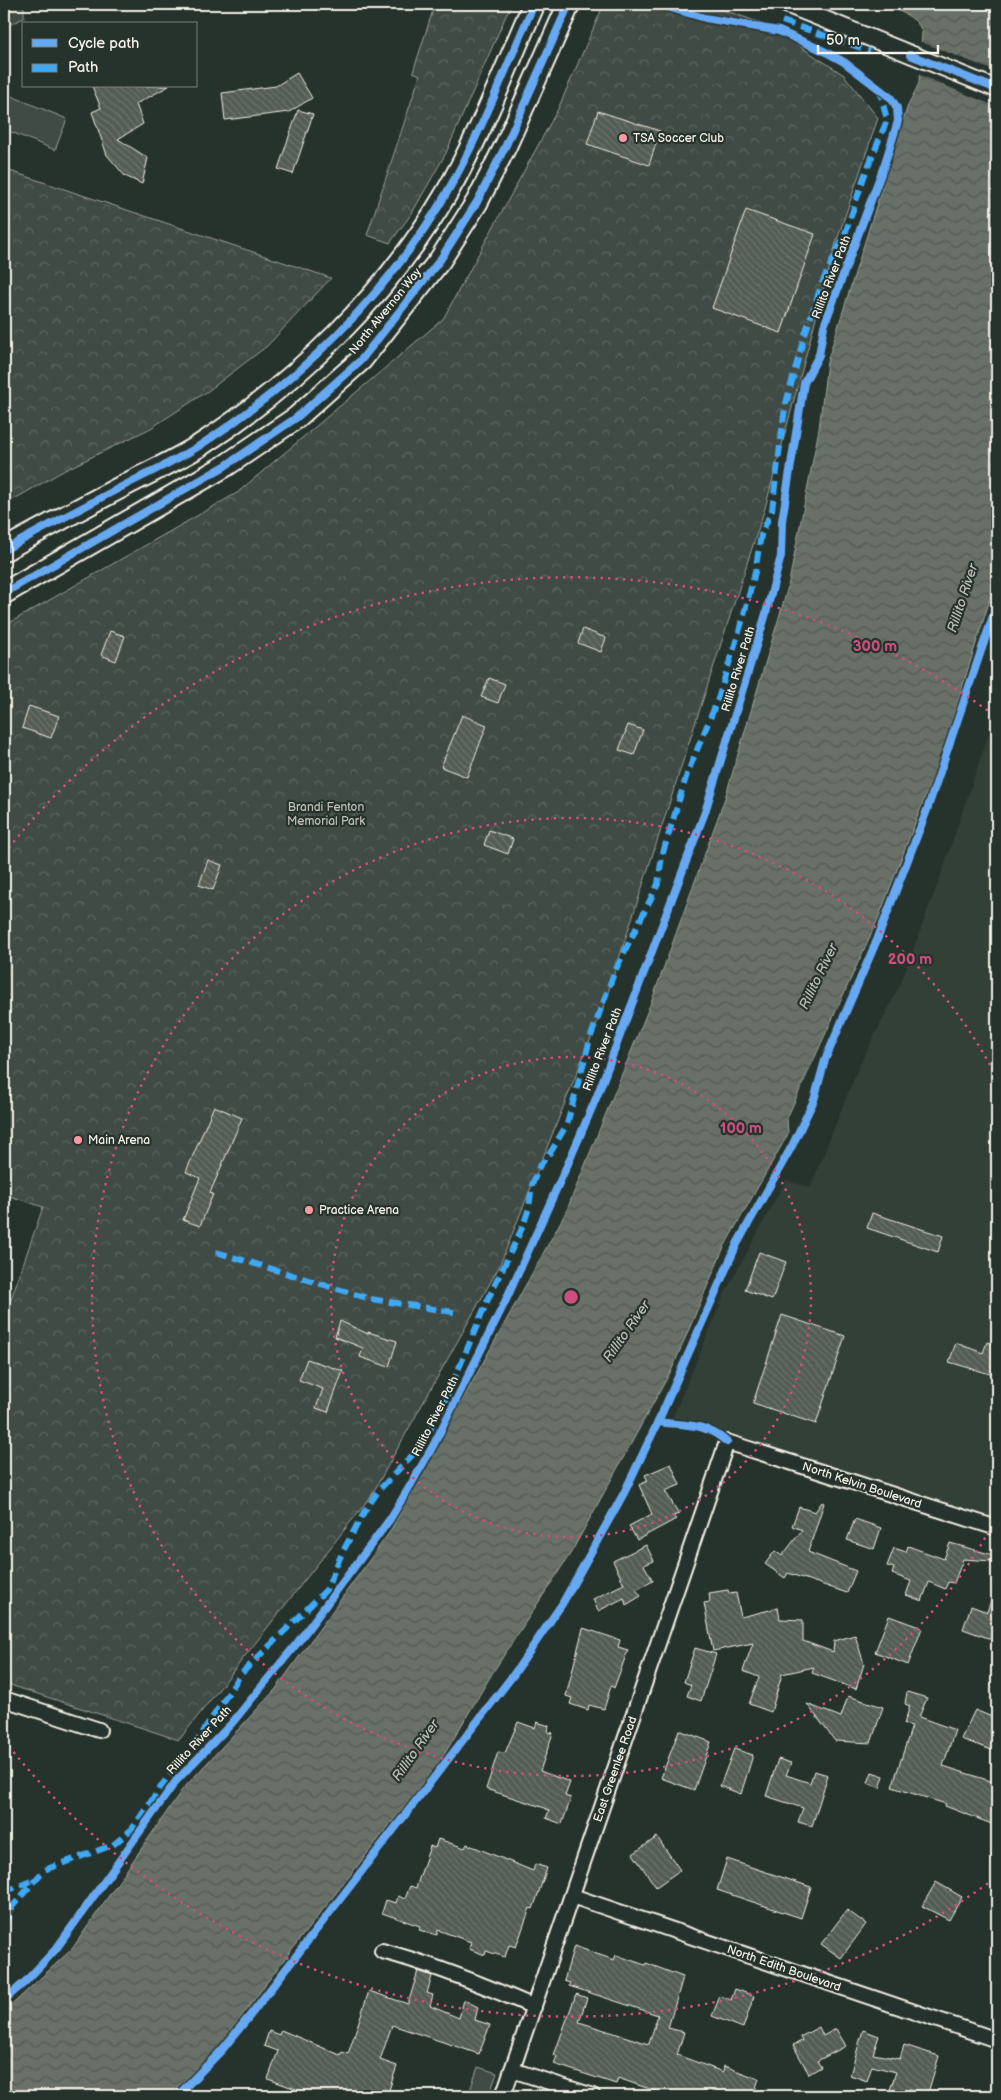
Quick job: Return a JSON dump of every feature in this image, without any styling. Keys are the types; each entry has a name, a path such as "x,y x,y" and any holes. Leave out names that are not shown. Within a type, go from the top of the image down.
{"main road":[{"name":"North Alvernon Way","path":"4,550 197,447 265,400 320,351 373,295 416,240 446,193 476,133 534,4"},
{"name":"North Alvernon Way","path":"4,593 225,466 296,418 361,360 440,260 477,202 506,145 569,4"}],"street":[{"path":"786,4 997,89"},
{"name":"North Kelvin Boulevard","path":"727,1442 997,1528"},
{"name":"East Greenlee Road","path":"504,2096 727,1442"},
{"path":"4,1699 99,1730"},
{"name":"North Edith Boulevard","path":"572,1896 997,2040"},
{"path":"382,1951 434,1966 534,2007"},
{"path":"512,2070 593,2096"}],"shaded area":[{"path":"997,710 997,1519 671,1421 725,1293 786,1180 810,1188 858,1068 900,985 942,872"}],"green space":[{"path":"4,4 24,4 24,18 4,27"},
{"path":"435,4 511,4 446,153 412,213 390,243 367,235 420,75 413,72"},
{"name":"Brandi Fenton Memorial Park","path":"604,4 706,4 767,25 844,75 878,118 836,243 765,508 603,1008 499,1267 371,1496 179,1740 4,1683 4,1319 43,1207 4,1194 4,626 237,493 443,319 558,109"},
{"path":"4,93 67,119 55,150 4,129"},
{"path":"4,169 331,278 267,346 208,391 151,428 65,470 4,505"},
{"path":"478,2067 497,2073 489,2096 468,2096"}],"water":[{"name":"Rillito River","path":"881,4 997,4 997,577 939,761 878,919 787,1118 788,1134 724,1247 672,1369 572,1551 493,1672 441,1760 292,1949 218,2048 168,2096 4,2096 4,2012 72,1949 182,1790 275,1690 389,1533 566,1212 652,1000 725,798 788,587 819,429 827,362 907,108 919,83 922,32 911,17"}],"pier":[{"path":"919,41 997,72 997,107 917,74"}],"building":[{"path":"297,73 312,98 289,112 225,120 222,93 276,86"},
{"path":"93,88 165,88 136,104 143,124 118,139 148,158 142,184 125,176 107,155 92,112 101,108"},
{"path":"298,110 313,114 293,174 278,169"},
{"name":"TSA Soccer Club","path":"598,111 660,131 649,165 587,144"},
{"path":"746,210 815,234 781,333 712,308"},
{"path":"583,629 606,638 601,652 578,643"},
{"path":"110,631 125,636 116,661 101,655"},
{"path":"489,678 505,684 498,703 481,697"},
{"path":"29,706 59,716 51,738 22,728"},
{"path":"462,715 487,725 467,777 441,767"},
{"path":"628,725 643,730 634,755 619,750"},
{"path":"489,830 513,839 508,854 484,845"},
{"path":"208,860 222,865 213,890 199,885"},
{"path":"214,1106 242,1118 210,1193 213,1194 200,1226 183,1220 200,1178 186,1172"},
{"path":"872,1213 943,1236 938,1252 867,1228"},
{"path":"759,1252 786,1262 772,1300 745,1290"},
{"path":"782,1315 845,1336 816,1424 753,1403"},
{"path":"340,1321 368,1334 368,1332 397,1341 389,1367 360,1357 363,1348 335,1337"},
{"path":"987,1342 997,1345 997,1376 949,1362 956,1343 983,1353"},
{"path":"307,1359 343,1371 328,1412 316,1408 323,1389 299,1380"},
{"path":"671,1464 680,1485 665,1491 679,1514 673,1516 676,1519 637,1540 629,1526 652,1514 639,1485 648,1481 645,1475"},
{"path":"822,1502 824,1503 808,1552 856,1571 847,1593 788,1573 785,1578 765,1564 775,1551 782,1556 802,1530 792,1526 799,1507 815,1512"},
{"path":"855,1519 881,1528 874,1549 847,1540"},
{"path":"950,1543 993,1555 991,1561 963,1559 954,1583 948,1582 945,1589 929,1582 922,1601 906,1595 911,1581 892,1574 894,1568 887,1566 894,1548 906,1552 908,1546 944,1559"},
{"path":"646,1545 654,1561 644,1565 653,1581 636,1590 641,1596 626,1605 624,1598 598,1611 593,1599 624,1584 613,1561"},
{"path":"995,1589 997,1589 997,1621 991,1639 963,1629 971,1606 987,1612"},
{"path":"728,1590 729,1594 736,1593 741,1617 778,1608 780,1619 803,1620 803,1641 833,1652 834,1641 855,1635 864,1664 856,1689 812,1673 814,1667 782,1674 771,1712 749,1704 759,1677 743,1671 753,1643 713,1651 704,1603 710,1602 709,1593"},
{"path":"889,1616 922,1628 908,1665 875,1652"},
{"path":"583,1628 620,1640 618,1647 628,1650 614,1688 611,1686 604,1709 589,1705 588,1710 570,1704 572,1698 566,1696"},
{"path":"695,1648 716,1654 701,1701 687,1696 691,1685 684,1682"},
{"path":"907,1692 927,1698 919,1717 955,1730 943,1766 997,1783 997,1826 945,1806 946,1804 892,1787 912,1726 904,1724 910,1706 905,1704"},
{"path":"848,1696 883,1707 871,1743 835,1741 807,1704 841,1717"},
{"path":"975,1710 997,1719 997,1752 961,1739"},
{"path":"518,1722 535,1728 537,1722 549,1726 548,1732 553,1733 540,1771 570,1782 565,1796 571,1798 562,1824 546,1818 549,1811 545,1808 486,1789 498,1752 505,1753"},
{"path":"679,1730 711,1742 694,1790 661,1778"},
{"path":"734,1749 753,1755 741,1794 720,1786"},
{"path":"778,1759 791,1763 786,1775 810,1783 814,1771 828,1775 812,1826 798,1822 803,1808 766,1796"},
{"path":"872,1772 884,1776 880,1788 868,1783"},
{"path":"657,1837 680,1870 656,1887 633,1854"},
{"path":"438,1839 465,1848 467,1844 533,1871 535,1864 547,1868 533,1909 530,1908 516,1947 509,1945 505,1957 486,1951 485,1955 469,1949 471,1942 438,1930 437,1935 419,1930 420,1926 382,1913 386,1900 396,1903 398,1896 405,1899 410,1886 416,1888 430,1846 435,1848"},
{"path":"727,1859 811,1887 801,1918 717,1890"},
{"path":"936,1882 962,1897 949,1920 922,1906"},
{"path":"847,1910 866,1924 841,1958 821,1944"},
{"path":"574,1946 614,1960 616,1955 645,1965 646,1963 683,1977 668,2028 684,2032 677,2055 723,2072 724,2066 759,2079 753,2096 659,2096 661,2093 618,2078 616,2084 554,2064 557,2056 554,2055 576,1994 587,1998 579,2022 649,2044 658,2015 569,1986 570,1983 564,1981"},
{"path":"418,1971 432,1976 427,1993 433,1995 430,2006 459,2018 464,2000 478,2007 475,2020 490,2025 479,2054 392,2025 380,2060 397,2066 387,2096 299,2096 301,2093 295,2091 296,2089 268,2079 278,2051 264,2046 269,2031 279,2035 281,2030 340,2055 342,2052 348,2054 369,1991 408,2004"},
{"path":"735,1989 754,1996 743,2028 712,2016 720,1996 731,2000"},
{"path":"819,2027 823,2036 836,2029 846,2046 817,2061 821,2067 809,2074 793,2045 802,2041 800,2037"},
{"path":"863,2030 879,2036 873,2054 900,2059 904,2045 939,2056 928,2093 909,2089 907,2096 888,2096 896,2072 872,2066 867,2081 850,2075"}],"marked path":[{"path":"782,21 870,51"},
{"path":"4,1927 12,1907 44,1870 113,1845 132,1829 167,1778 199,1738 241,1674 326,1590 342,1553 364,1512 379,1490 421,1446 443,1406 489,1297 523,1226 529,1208 532,1185 539,1167 552,1150 567,1124 591,1036 614,973 658,884 662,856 687,774 718,699 742,622 755,572 761,535 772,510 785,407 804,337 822,283 846,231 864,177 887,120 880,91"},
{"path":"216,1252 371,1299 459,1313"},
{"path":"4,1892 31,1881"}],"cycle path":[{"path":"4,550 199,446 271,394 337,334 368,302 396,267 446,194 482,124 534,4"},
{"path":"4,593 225,466 296,418 361,360 440,260 477,202 506,145 569,4"},
{"name":"Rillito River Path","path":"4,2000 25,1982 56,1949 176,1781 232,1723 298,1642 390,1519 410,1486 433,1446 505,1302 570,1159 597,1096 705,812 765,617 781,556 782,521 804,383 819,355 824,326 885,163 898,121 897,108 891,98 844,62 824,51 779,31 705,18 657,4"},
{"path":"910,55 997,89"},
{"path":"177,2096 222,2050 252,2013 514,1674 562,1604 624,1493 658,1422 737,1244 792,1146 814,1100 825,1060 877,940 927,810 997,604"},
{"path":"658,1422 703,1428 727,1442"}],"place":[{"name":"TSA Soccer Club","path":"623,138"},
{"name":"Main Arena","path":"78,1140"},
{"name":"Practice Arena","path":"309,1210"}]}
